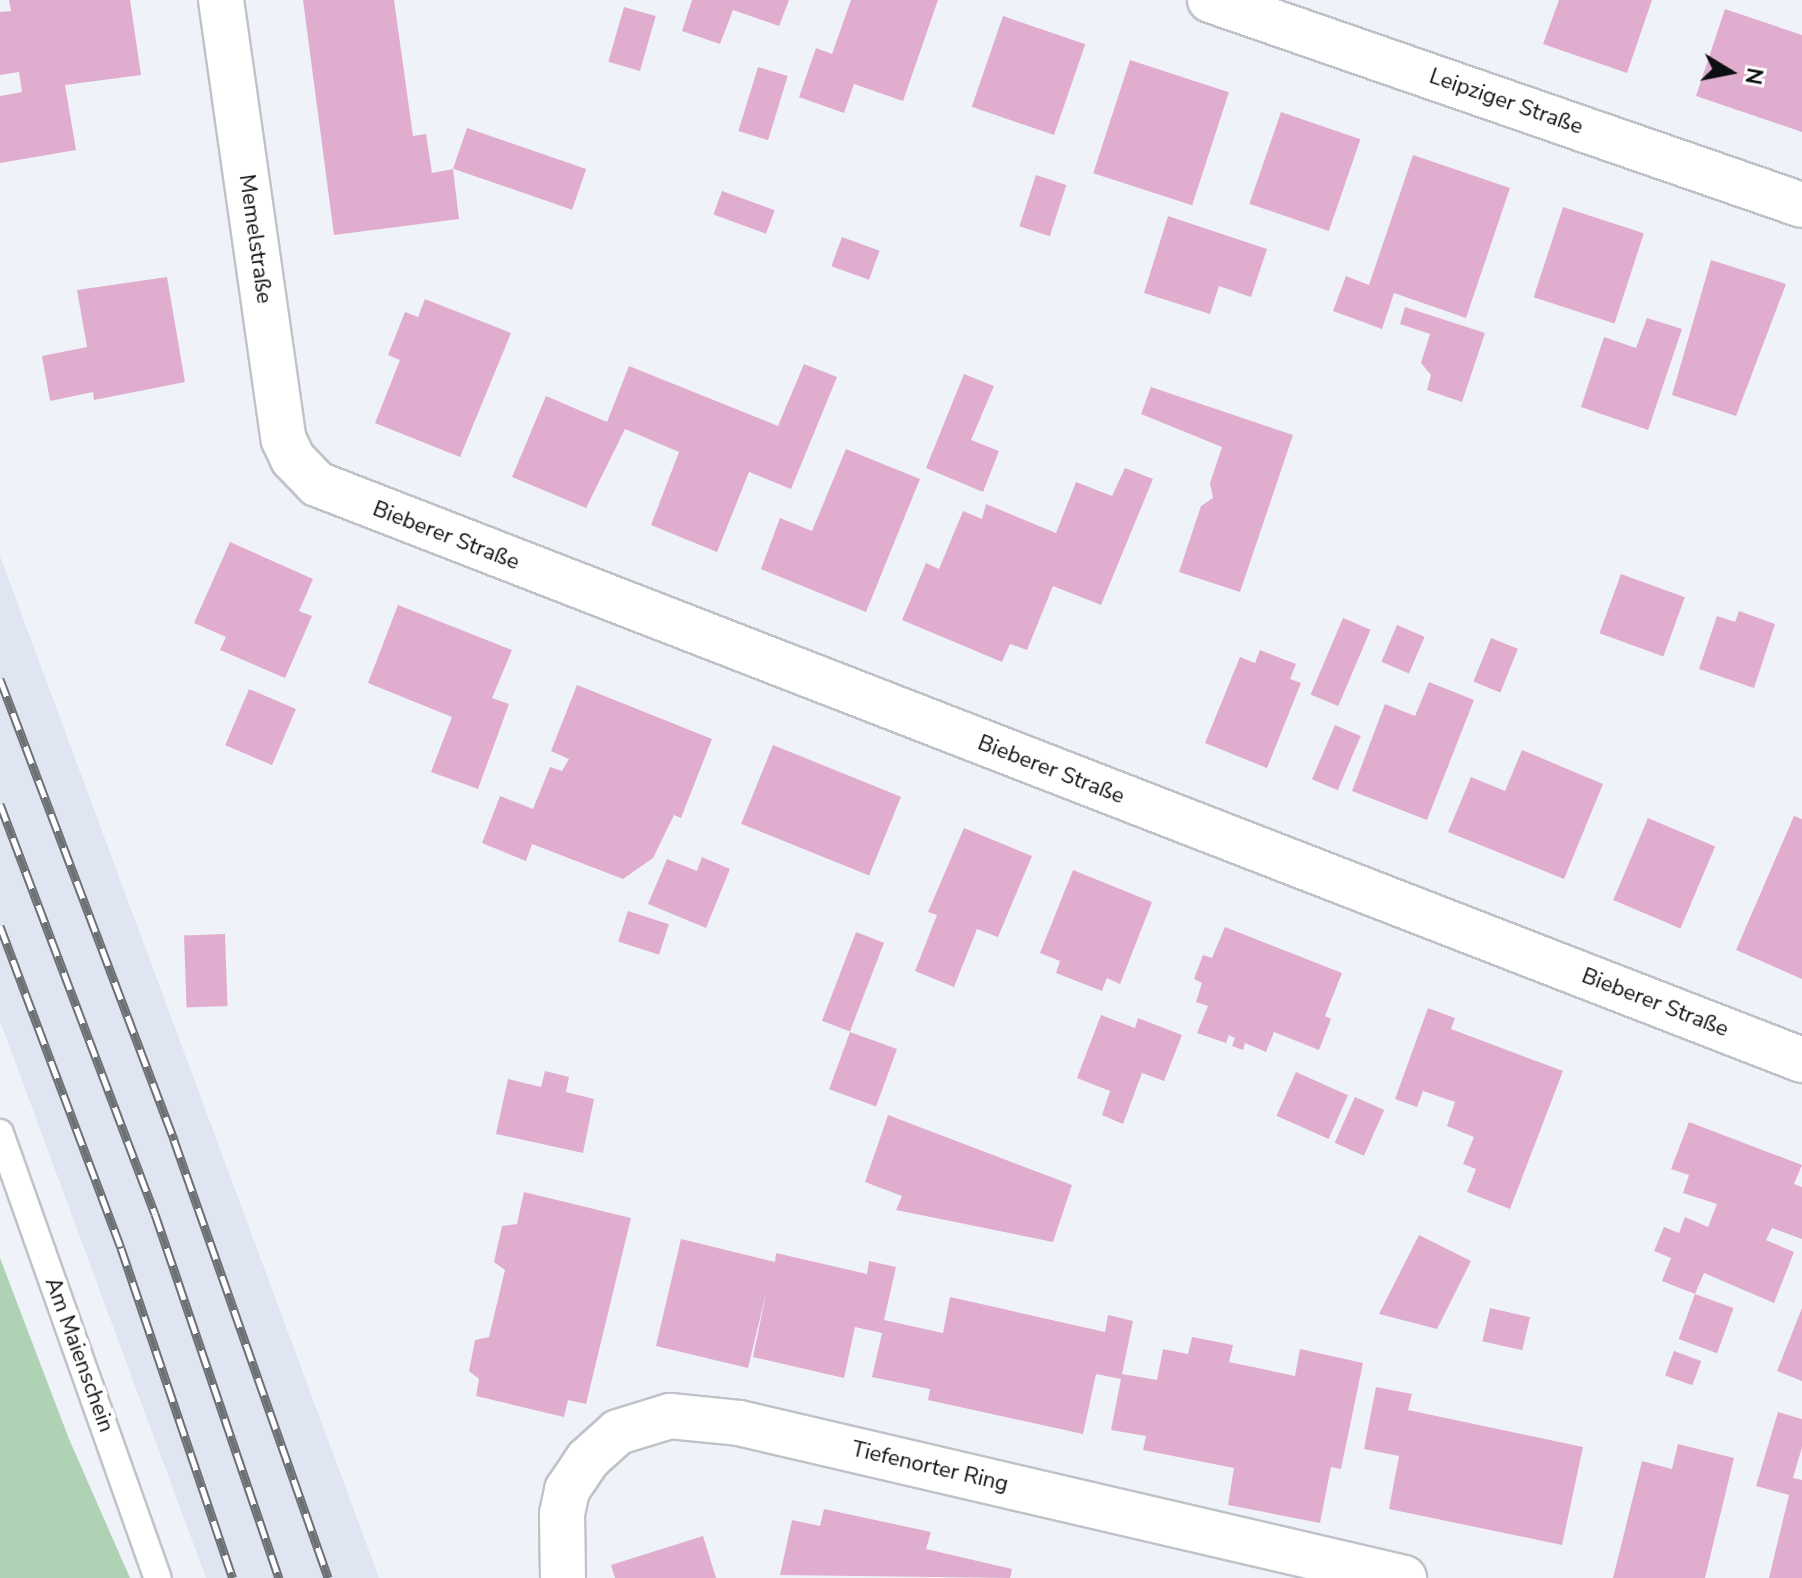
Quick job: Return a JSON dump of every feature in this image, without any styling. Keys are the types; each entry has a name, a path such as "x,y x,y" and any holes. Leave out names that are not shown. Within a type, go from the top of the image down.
{"street":[{"name":"Memelstraße","path":"221,0 284,440 303,473"},
{"name":"Leipziger Straße","path":"1210,0 1802,205"},
{"name":"Bieberer Straße","path":"303,473 342,496 1802,1060"},
{"name":"Tiefenorter Ring","path":"563,1578 562,1514 567,1490 588,1459 618,1432 670,1416 739,1423 1404,1578"}],"lane":[{"name":"Am Maienschein","path":"0,1133 158,1578"}],"shaded area":[{"path":"0,556 379,1578 206,1578 0,1021"}],"green space":[{"path":"0,1258 69,1439 130,1578 0,1578"}],"building":[{"path":"9,0 130,0 141,75 65,85 76,150 0,163 0,96 22,92 19,72 0,75 0,12 11,11"},
{"path":"303,0 394,0 413,136 426,134 432,173 453,169 459,219 334,235"},
{"path":"692,0 789,0 779,26 733,10 720,44 682,31"},
{"path":"851,0 938,0 903,101 854,84 844,113 799,97 816,48 832,54"},
{"path":"1559,0 1652,0 1627,73 1543,44"},
{"path":"624,7 656,16 640,71 608,62"},
{"path":"1725,9 1802,35 1802,132 1696,96"},
{"path":"1003,16 1085,44 1054,135 972,107"},
{"path":"1130,60 1229,92 1192,205 1093,173"},
{"path":"758,67 788,76 768,140 738,131"},
{"path":"1281,112 1360,139 1329,231 1249,204"},
{"path":"467,128 586,169 572,210 453,169"},
{"path":"1413,155 1510,188 1466,318 1394,293 1382,329 1333,311 1346,276 1369,285"},
{"path":"1036,175 1066,185 1050,236 1019,226"},
{"path":"722,191 775,210 766,234 713,214"},
{"path":"1563,207 1644,233 1614,324 1534,297"},
{"path":"1168,216 1267,249 1251,297 1219,286 1210,314 1144,293"},
{"path":"842,237 880,251 869,280 831,266"},
{"path":"1711,260 1786,284 1736,416 1672,395"},
{"path":"167,277 185,382 94,400 93,392 50,401 42,356 87,347 77,290"},
{"path":"425,299 511,333 460,457 375,423 400,360 388,355 405,312 418,317"},
{"path":"1405,307 1485,333 1462,402 1427,390 1431,375 1421,363 1430,334 1400,324"},
{"path":"1647,318 1682,329 1648,430 1581,407 1604,337 1636,348"},
{"path":"804,364 837,377 791,489 749,472 717,552 651,525 679,452 625,429 586,508 512,477 546,396 607,422 629,366 778,426"},
{"path":"964,374 994,386 971,440 999,451 983,492 926,468"},
{"path":"1151,387 1293,435 1240,592 1179,572 1201,506 1213,498 1210,483 1222,447 1141,414"},
{"path":"846,449 920,479 866,612 761,569 780,518 812,531"},
{"path":"1125,468 1153,479 1101,605 1053,586 1027,650 1010,644 1002,662 902,620 926,563 939,569 963,511 982,519 986,504 1056,533 1076,482 1112,496"},
{"path":"230,542 313,579 299,611 312,616 285,678 220,650 226,637 194,623"},
{"path":"1621,574 1685,597 1663,656 1599,633"},
{"path":"398,605 512,650 492,698 509,704 478,789 431,772 452,717 368,683"},
{"path":"1739,611 1775,624 1754,688 1699,669 1717,616 1735,622"},
{"path":"1343,618 1371,630 1338,706 1311,694"},
{"path":"1397,625 1425,637 1409,674 1381,662"},
{"path":"1491,638 1518,649 1500,692 1473,682"},
{"path":"1260,650 1296,664 1290,679 1301,683 1267,768 1205,743 1240,657 1255,663"},
{"path":"1429,682 1474,700 1427,820 1352,791 1385,704 1415,716"},
{"path":"577,685 712,739 681,818 674,815 653,858 623,879 532,844 526,861 482,843 500,796 533,809 550,767 562,771 569,759 551,751"},
{"path":"249,689 296,709 272,765 225,745"},
{"path":"1335,725 1361,736 1338,790 1312,779"},
{"path":"773,745 901,797 869,876 741,824"},
{"path":"1522,750 1603,784 1564,879 1448,832 1471,777 1505,791"},
{"path":"1794,816 1802,819 1802,979 1736,950"},
{"path":"1648,818 1715,847 1680,928 1613,900"},
{"path":"964,828 1032,856 998,937 977,929 954,987 915,971 937,915 928,912"},
{"path":"702,857 730,869 706,928 648,904 667,859 697,871"},
{"path":"1073,870 1152,902 1120,984 1107,978 1102,991 1056,973 1060,961 1040,953"},
{"path":"628,911 669,924 659,955 618,941"},
{"path":"1225,927 1342,973 1325,1016 1331,1019 1319,1050 1274,1032 1266,1052 1245,1043 1243,1050 1232,1046 1235,1038 1229,1035 1226,1043 1197,1033 1208,1006 1196,1002 1202,983 1194,979 1203,955 1212,958"},
{"path":"856,932 884,943 850,1031 822,1021"},
{"path":"225,934 228,1006 187,1007 184,935"},
{"path":"1428,1008 1455,1018 1451,1029 1563,1071 1510,1209 1467,1192 1476,1169 1463,1164 1474,1137 1447,1126 1455,1102 1423,1091 1417,1107 1395,1099"},
{"path":"1101,1015 1135,1028 1138,1018 1182,1035 1164,1081 1142,1073 1123,1124 1102,1115 1110,1091 1077,1078"},
{"path":"850,1032 897,1049 876,1106 829,1089"},
{"path":"545,1071 569,1077 566,1092 594,1099 583,1153 496,1134 508,1079 541,1087"},
{"path":"1296,1072 1348,1095 1329,1139 1276,1116"},
{"path":"1355,1097 1384,1110 1364,1156 1335,1143"},
{"path":"888,1115 1072,1185 1053,1242 896,1210 902,1196 865,1182"},
{"path":"1689,1122 1802,1165 1794,1184 1802,1187 1802,1239 1772,1228 1766,1240 1794,1252 1774,1303 1704,1273 1695,1294 1662,1281 1671,1258 1654,1251 1664,1227 1679,1233 1685,1217 1708,1227 1717,1204 1683,1193 1689,1175 1671,1169"},
{"path":"524,1192 631,1218 586,1404 568,1400 564,1417 476,1396 479,1379 469,1371 475,1340 489,1337 505,1270 494,1262 502,1226 517,1224"},
{"path":"1419,1235 1471,1261 1437,1329 1379,1314"},
{"path":"681,1239 775,1262 776,1253 867,1274 869,1261 896,1267 884,1320 943,1333 950,1297 1105,1332 1108,1315 1133,1321 1122,1374 1157,1380 1163,1349 1188,1354 1192,1337 1233,1345 1229,1362 1295,1376 1300,1349 1363,1363 1341,1469 1331,1467 1320,1523 1228,1505 1234,1468 1143,1450 1146,1436 1111,1430 1121,1379 1096,1374 1083,1434 928,1400 930,1389 872,1377 882,1333 855,1327 844,1378 753,1357 767,1289 748,1368 656,1346"},
{"path":"1695,1294 1734,1308 1717,1353 1679,1339"},
{"path":"1490,1308 1530,1317 1522,1350 1482,1341"},
{"path":"1802,1308 1802,1381 1777,1371"},
{"path":"1674,1351 1701,1361 1692,1385 1665,1375"},
{"path":"1376,1387 1412,1394 1408,1410 1583,1447 1562,1545 1389,1509 1399,1456 1364,1449"},
{"path":"1778,1412 1802,1419 1802,1447 1793,1478 1802,1480 1802,1578 1769,1578 1789,1495 1756,1486"},
{"path":"1678,1444 1734,1458 1705,1578 1613,1578 1642,1461 1672,1469"},
{"path":"824,1509 931,1532 926,1549 1012,1569 1010,1578 780,1575 792,1520 820,1526"},
{"path":"703,1536 716,1578 615,1578 611,1565"}],"railway":[{"path":"0,679 174,1140 328,1578"},
{"path":"0,804 155,1214 279,1578"},
{"path":"0,926 121,1248 233,1578"}]}
